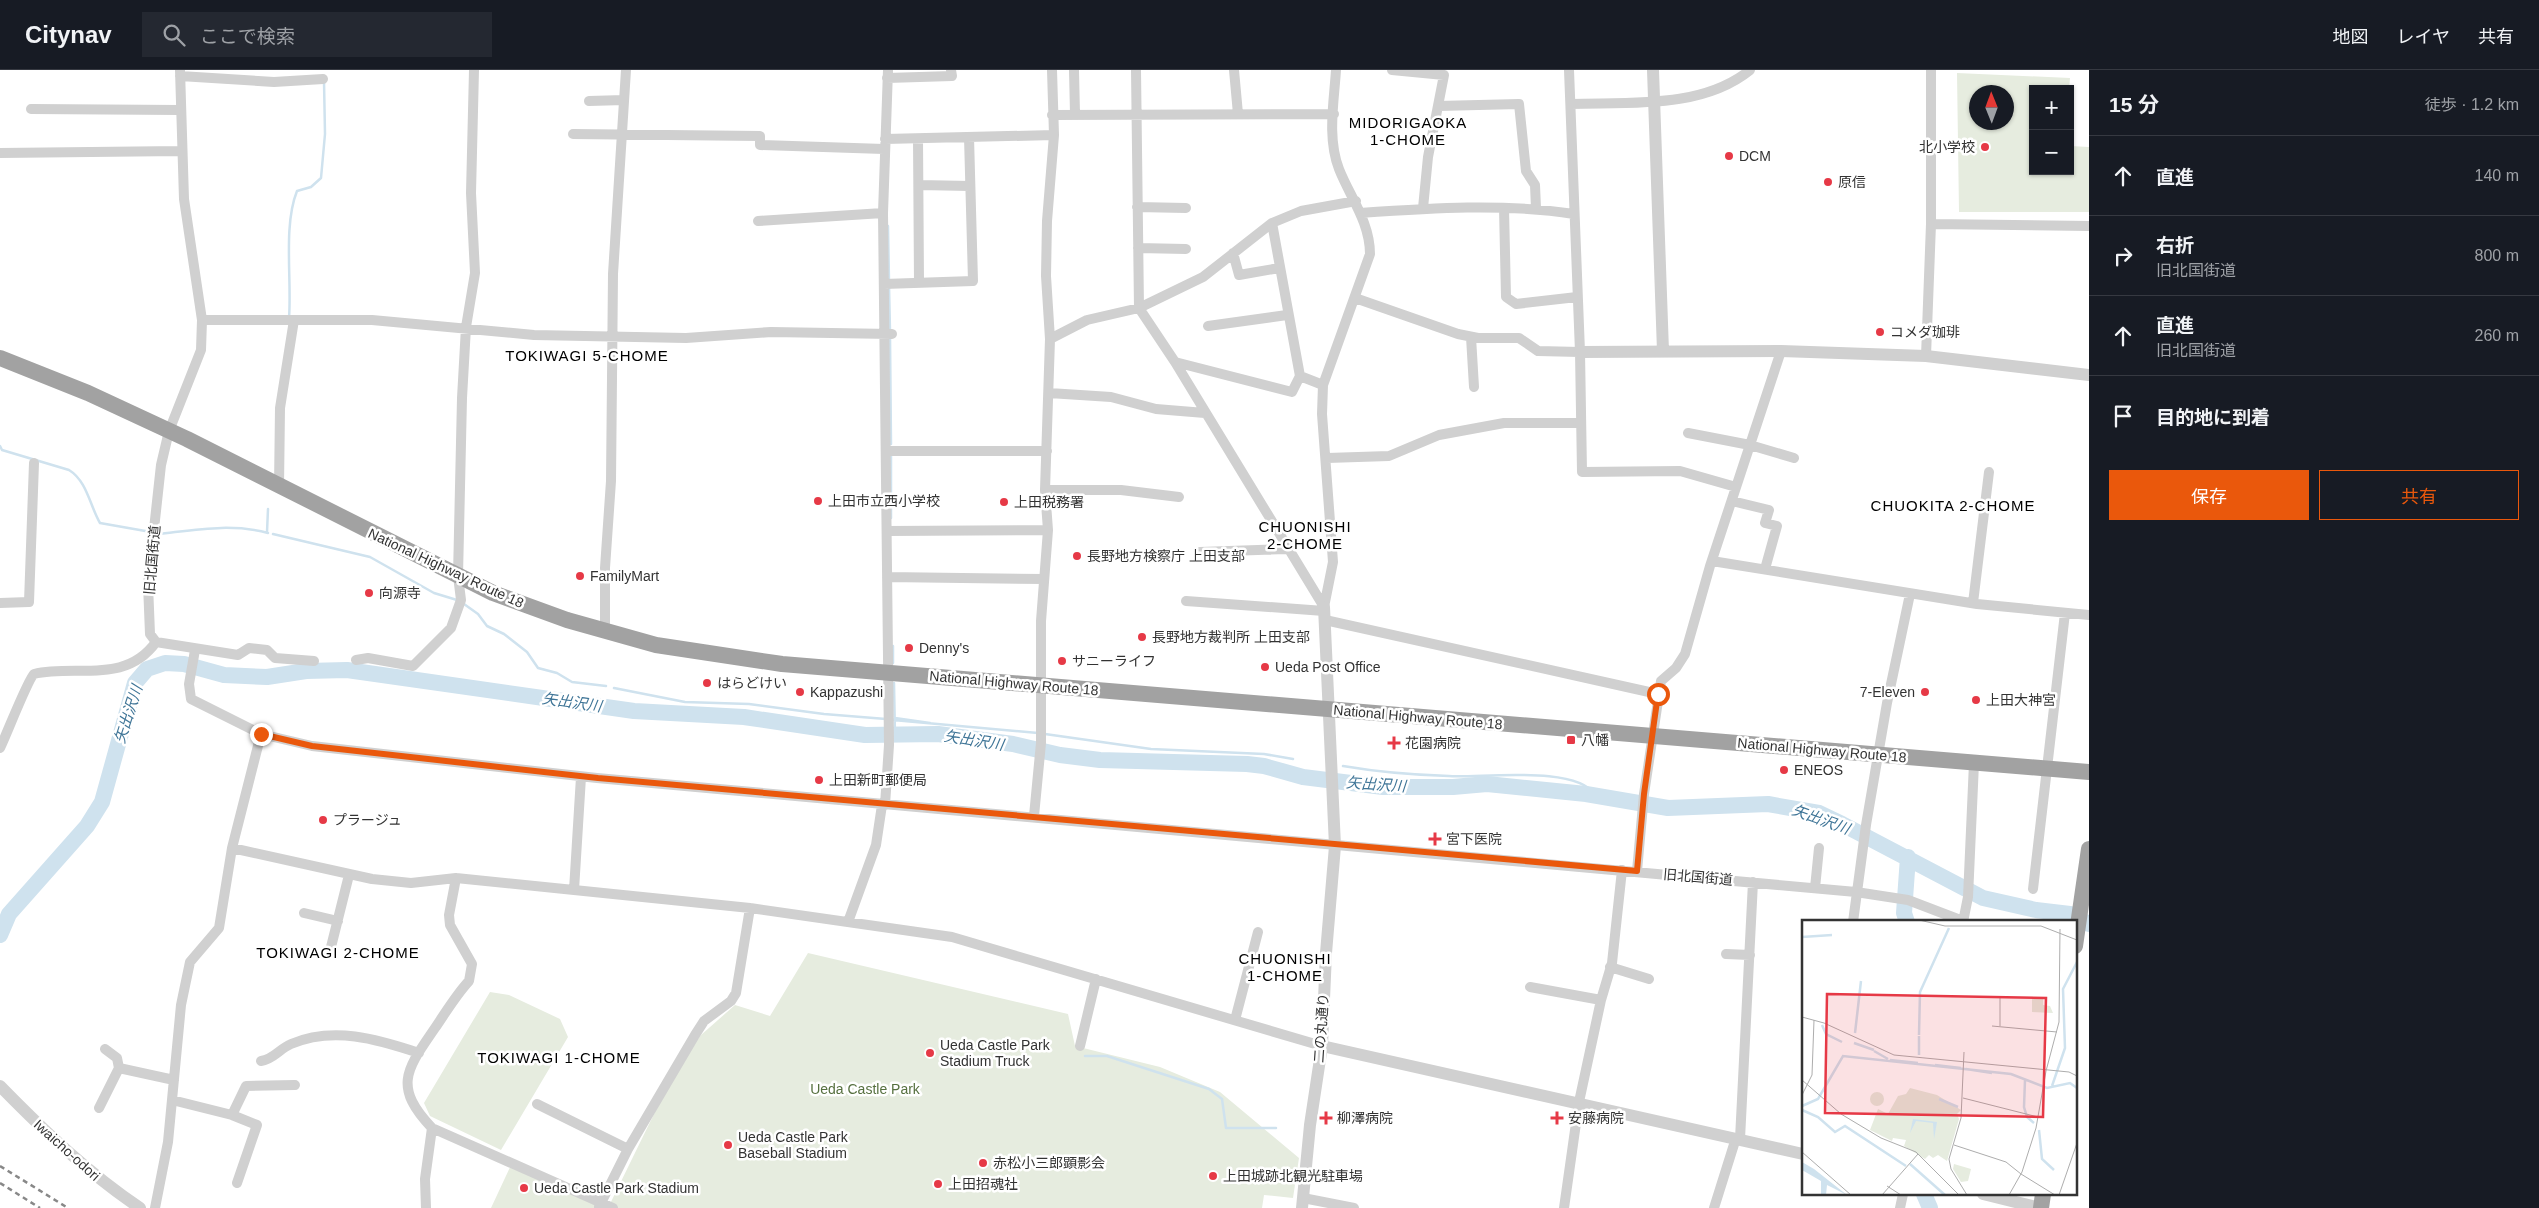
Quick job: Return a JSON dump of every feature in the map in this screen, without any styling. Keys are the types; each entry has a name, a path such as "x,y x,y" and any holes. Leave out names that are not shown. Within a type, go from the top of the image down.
{"highway":[{"name":"National Highway Route 18","path":"0,358 88,393 169,431 493,594 605,632 656,645 750,660 889,673 2089,772"},
{"path":"2076,938 2089,848"}],"street":[{"path":"356,660 368,658 413,666 451,628 461,600 458,576 466,327 474,273 471,193 474,70"},
{"path":"605,632 605,568 611,481 612,336 626,70"},
{"path":"848,922 876,845 883,805 889,745 886,531 888,334 884,284 883,213 888,74 952,76 952,70"},
{"path":"1034,816 1040,743 1042,621 1048,530 1045,490 1050,339 1046,276 1047,221 1054,135 1052,70"},
{"path":"1074,70 1075,114"},
{"path":"1136,70 1139,308 1175,362 1324,613"},
{"path":"1234,70 1238,114"},
{"path":"1330,709 1324,613 1333,562 1327,458 1322,414 1323,385 1370,254 1370,244 1356,201 1339,168 1332,141 1336,70"},
{"path":"1392,70 1444,74 1428,157 1422,208"},
{"path":"1569,70 1580,352 1582,472 1680,471 1736,487"},
{"path":"1653,70 1663,351"},
{"path":"1571,104 1654,102 1709,91 1737,81 1750,70"},
{"path":"1926,356 1931,224 1931,70"},
{"path":"180,73 274,82 323,79"},
{"name":"旧北国街道","path":"156,642 150,634 148,584 161,465 169,431 201,350 202,320 184,199 180,73"},
{"path":"589,101 624,100"},
{"path":"1438,106 1519,104 1526,171 1535,185 1536,208"},
{"path":"31,108 180,110"},
{"path":"1052,115 1334,114"},
{"path":"573,134 760,136 760,145 885,144 918,139 1054,135"},
{"path":"884,284 973,281 969,137"},
{"path":"918,139 919,282"},
{"path":"0,153 181,151"},
{"path":"918,185 970,186"},
{"path":"1050,339 1087,320 1139,308 1203,277 1272,223 1302,210 1356,201"},
{"path":"1138,207 1186,208"},
{"path":"1360,213 1422,208 1536,208 1574,214"},
{"path":"1504,208 1506,297 1516,304 1577,297"},
{"path":"758,221 883,213"},
{"path":"1175,362 1292,392 1300,376 1287,315 1272,223"},
{"path":"1931,224 2089,226"},
{"path":"1138,248 1186,249"},
{"path":"1233,253 1238,275 1279,268"},
{"path":"1355,298 1471,337 1519,338 1538,351 1781,351 1926,356 2089,375"},
{"path":"1208,326 1287,315"},
{"path":"202,320 372,320 466,327 534,335 686,338 771,332 888,334"},
{"path":"279,487 280,408 294,320"},
{"path":"1471,337 1474,387"},
{"path":"1637,871 1644,794 1661,681 1676,668 1685,654 1712,561 1781,351"},
{"path":"1300,376 1323,385"},
{"path":"1049,393 1111,397 1156,409 1205,412"},
{"path":"1327,458 1389,456 1439,435 1504,423 1581,423"},
{"path":"1688,433 1750,445 1794,458"},
{"path":"887,451 1047,451"},
{"path":"0,603 29,602 34,463"},
{"path":"1973,603 1989,472"},
{"path":"1045,490 1122,490 1179,497"},
{"path":"1732,501 1769,510 1765,523 1776,526 1765,570"},
{"path":"886,531 1048,530"},
{"path":"1200,552 1286,549"},
{"path":"1712,561 1910,594 1973,603 2089,615"},
{"path":"887,577 1044,579"},
{"path":"1853,920 1866,825 1892,676 1910,594"},
{"path":"1186,601 1324,613 1658,694"},
{"path":"2033,889 2065,613"},
{"path":"0,748 24,696 28,681 34,674 113,670 137,659 156,642 194,653 238,654 249,648 267,650 275,658 314,661"},
{"path":"194,653 188,692 190,699 261,734 312,746 581,776 574,890"},
{"name":"二の丸通り","path":"1303,1203 1310,1125 1322,1046 1326,953 1335,846 1330,709"},
{"path":"155,1208 168,1142 181,1005 190,962 219,928 232,848 261,734"},
{"path":"1963,920 1968,897 1974,763"},
{"name":"旧北国街道","path":"581,776 883,805 1034,816 1335,846 1637,871 1856,892 1904,899 1960,920"},
{"path":"232,848 299,861 348,875 412,883 456,878 750,908 952,937 1322,1046 1579,1102 1802,1154"},
{"path":"1815,888 1819,848"},
{"path":"1564,1208 1579,1102 1610,967 1622,870"},
{"path":"331,947 348,875"},
{"path":"456,878 449,915 450,925 472,964 472,972 470,981 410,1064 408,1085 413,1104 432,1128 599,1205 613,1208"},
{"path":"1714,1208 1738,1139 1753,882"},
{"path":"599,1205 628,1149 704,1021 731,1001 736,993 750,908"},
{"path":"304,913 338,921"},
{"path":"1235,1020 1258,932"},
{"path":"1726,954 1750,955"},
{"path":"1610,967 1649,980"},
{"path":"1080,1046 1096,979"},
{"path":"1530,987 1601,1000"},
{"path":"261,1061 271,1059 291,1044 322,1036 357,1036 377,1039 419,1054"},
{"path":"99,1108 119,1068 117,1058 105,1049"},
{"path":"119,1068 174,1080"},
{"path":"232,1115 246,1086 295,1085"},
{"name":"Iwaicho-odori","path":"0,1086 67,1152 99,1180 140,1208"},
{"path":"172,1100 232,1115 257,1125 237,1183"},
{"path":"537,1104 628,1149"},
{"path":"426,1208 425,1180 432,1128"},
{"path":"1991,1196 2041,1208"},
{"path":"1303,1203 1354,1208"}],"green space":[{"path":"1957,73 2070,78 2069,85 2029,85 2029,175 2074,175 2074,146 2089,147 2089,212 1959,212"},
{"name":"Ueda Castle Park","path":"808,953 1068,1014 1075,1046 1160,1067 1220,1092 1299,1158 1293,1198 1264,1195 1262,1208 608,1208 677,1067 701,1035 735,1005 770,1016"},
{"path":"490,992 509,995 560,1019 568,1037 501,1150 430,1116 424,1103"},
{"path":"511,1165 605,1208 491,1208"}],"waterway":[{"path":"289,318 290,220 297,191 311,187 321,178 325,134 324,81"},
{"path":"888,226 889,281"},
{"path":"889,286 890,331"},
{"path":"890,336 891,444"},
{"path":"0,446 2,450 69,470 84,487 100,523 151,532"},
{"path":"891,454 891,518"},
{"path":"267,532 268,509"},
{"path":"158,534 227,528 240,528 268,533"},
{"path":"273,534 370,557 434,593 457,600"},
{"path":"464,604 478,614 487,626 504,634 527,652 538,668 557,673 572,682 606,686"},
{"path":"893,646 893,663"},
{"name":"矢出沢川","path":"0,935 9,914 87,826 102,802 135,683 147,669 165,663 184,664 224,675 267,677 306,671 347,670 634,711 744,717 865,735 938,734 1013,744 1060,755 1100,760 1247,764 1264,766 1303,777 1383,787 1453,787 1487,784 1586,794 1668,808 1768,804 1819,813 1983,898 2036,910 2070,914 2089,924"},
{"path":"894,683 895,736"},
{"path":"614,688 685,702 749,704 824,714 886,719"},
{"path":"895,718 930,723"},
{"path":"893,720 1038,733"},
{"path":"1045,734 1151,749 1264,754 1293,759"},
{"path":"1343,766 1383,772 1436,776 1550,776 1585,786 1595,795"},
{"path":"1906,920 1904,913 1908,857"},
{"path":"1085,1056 1107,1056 1209,1089 1222,1099 1226,1128 1276,1128"},
{"path":"1925,1196 1930,1208"}],"railway":[{"path":"0,1166 68,1208"},
{"path":"0,1183 40,1208"}],"place":[{"name":"北小学校","path":"1985,147"},
{"name":"DCM","path":"1729,156"},
{"name":"原信","path":"1828,182"},
{"name":"コメダ珈琲","path":"1880,332"},
{"name":"上田市立西小学校","path":"818,501"},
{"name":"上田税務署","path":"1004,502"},
{"name":"長野地方検察庁 上田支部","path":"1077,556"},
{"name":"FamilyMart","path":"580,576"},
{"name":"向源寺","path":"369,593"},
{"name":"長野地方裁判所 上田支部","path":"1142,637"},
{"name":"Denny's","path":"909,648"},
{"name":"サニーライフ","path":"1062,661"},
{"name":"Ueda Post Office","path":"1265,667"},
{"name":"はらどけい","path":"707,683"},
{"name":"Kappazushi","path":"800,692"},
{"name":"7-Eleven","path":"1925,692"},
{"name":"上田大神宮","path":"1976,700"},
{"name":"八幡","path":"1571,740"},
{"name":"花園病院","path":"1394,743"},
{"name":"ENEOS","path":"1784,770"},
{"name":"上田新町郵便局","path":"819,780"},
{"name":"プラージュ","path":"323,820"},
{"name":"宮下医院","path":"1435,839"},
{"name":"Ueda Castle Park Stadium Truck","path":"930,1053"},
{"name":"柳澤病院","path":"1326,1118"},
{"name":"安藤病院","path":"1557,1118"},
{"name":"Ueda Castle Park Baseball Stadium","path":"728,1145"},
{"name":"赤松小三郎顕影会","path":"983,1163"},
{"name":"上田城跡北観光駐車場","path":"1213,1176"},
{"name":"上田招魂社","path":"938,1184"},
{"name":"Ueda Castle Park Stadium","path":"524,1188"}],"district":[{"name":"MIDORIGAOKA 1-CHOME","path":"1408,130"},
{"name":"TOKIWAGI 5-CHOME","path":"587,355"},
{"name":"CHUOKITA 2-CHOME","path":"1953,505"},
{"name":"CHUONISHI 2-CHOME","path":"1305,534"},
{"name":"TOKIWAGI 2-CHOME","path":"338,952"},
{"name":"CHUONISHI 1-CHOME","path":"1285,966"},
{"name":"TOKIWAGI 1-CHOME","path":"559,1057"}],"route":[{"path":"261,734 312,746 598,778 882,805 1180,829 1335,846 1637,871 1644,794 1658,694"}]}
